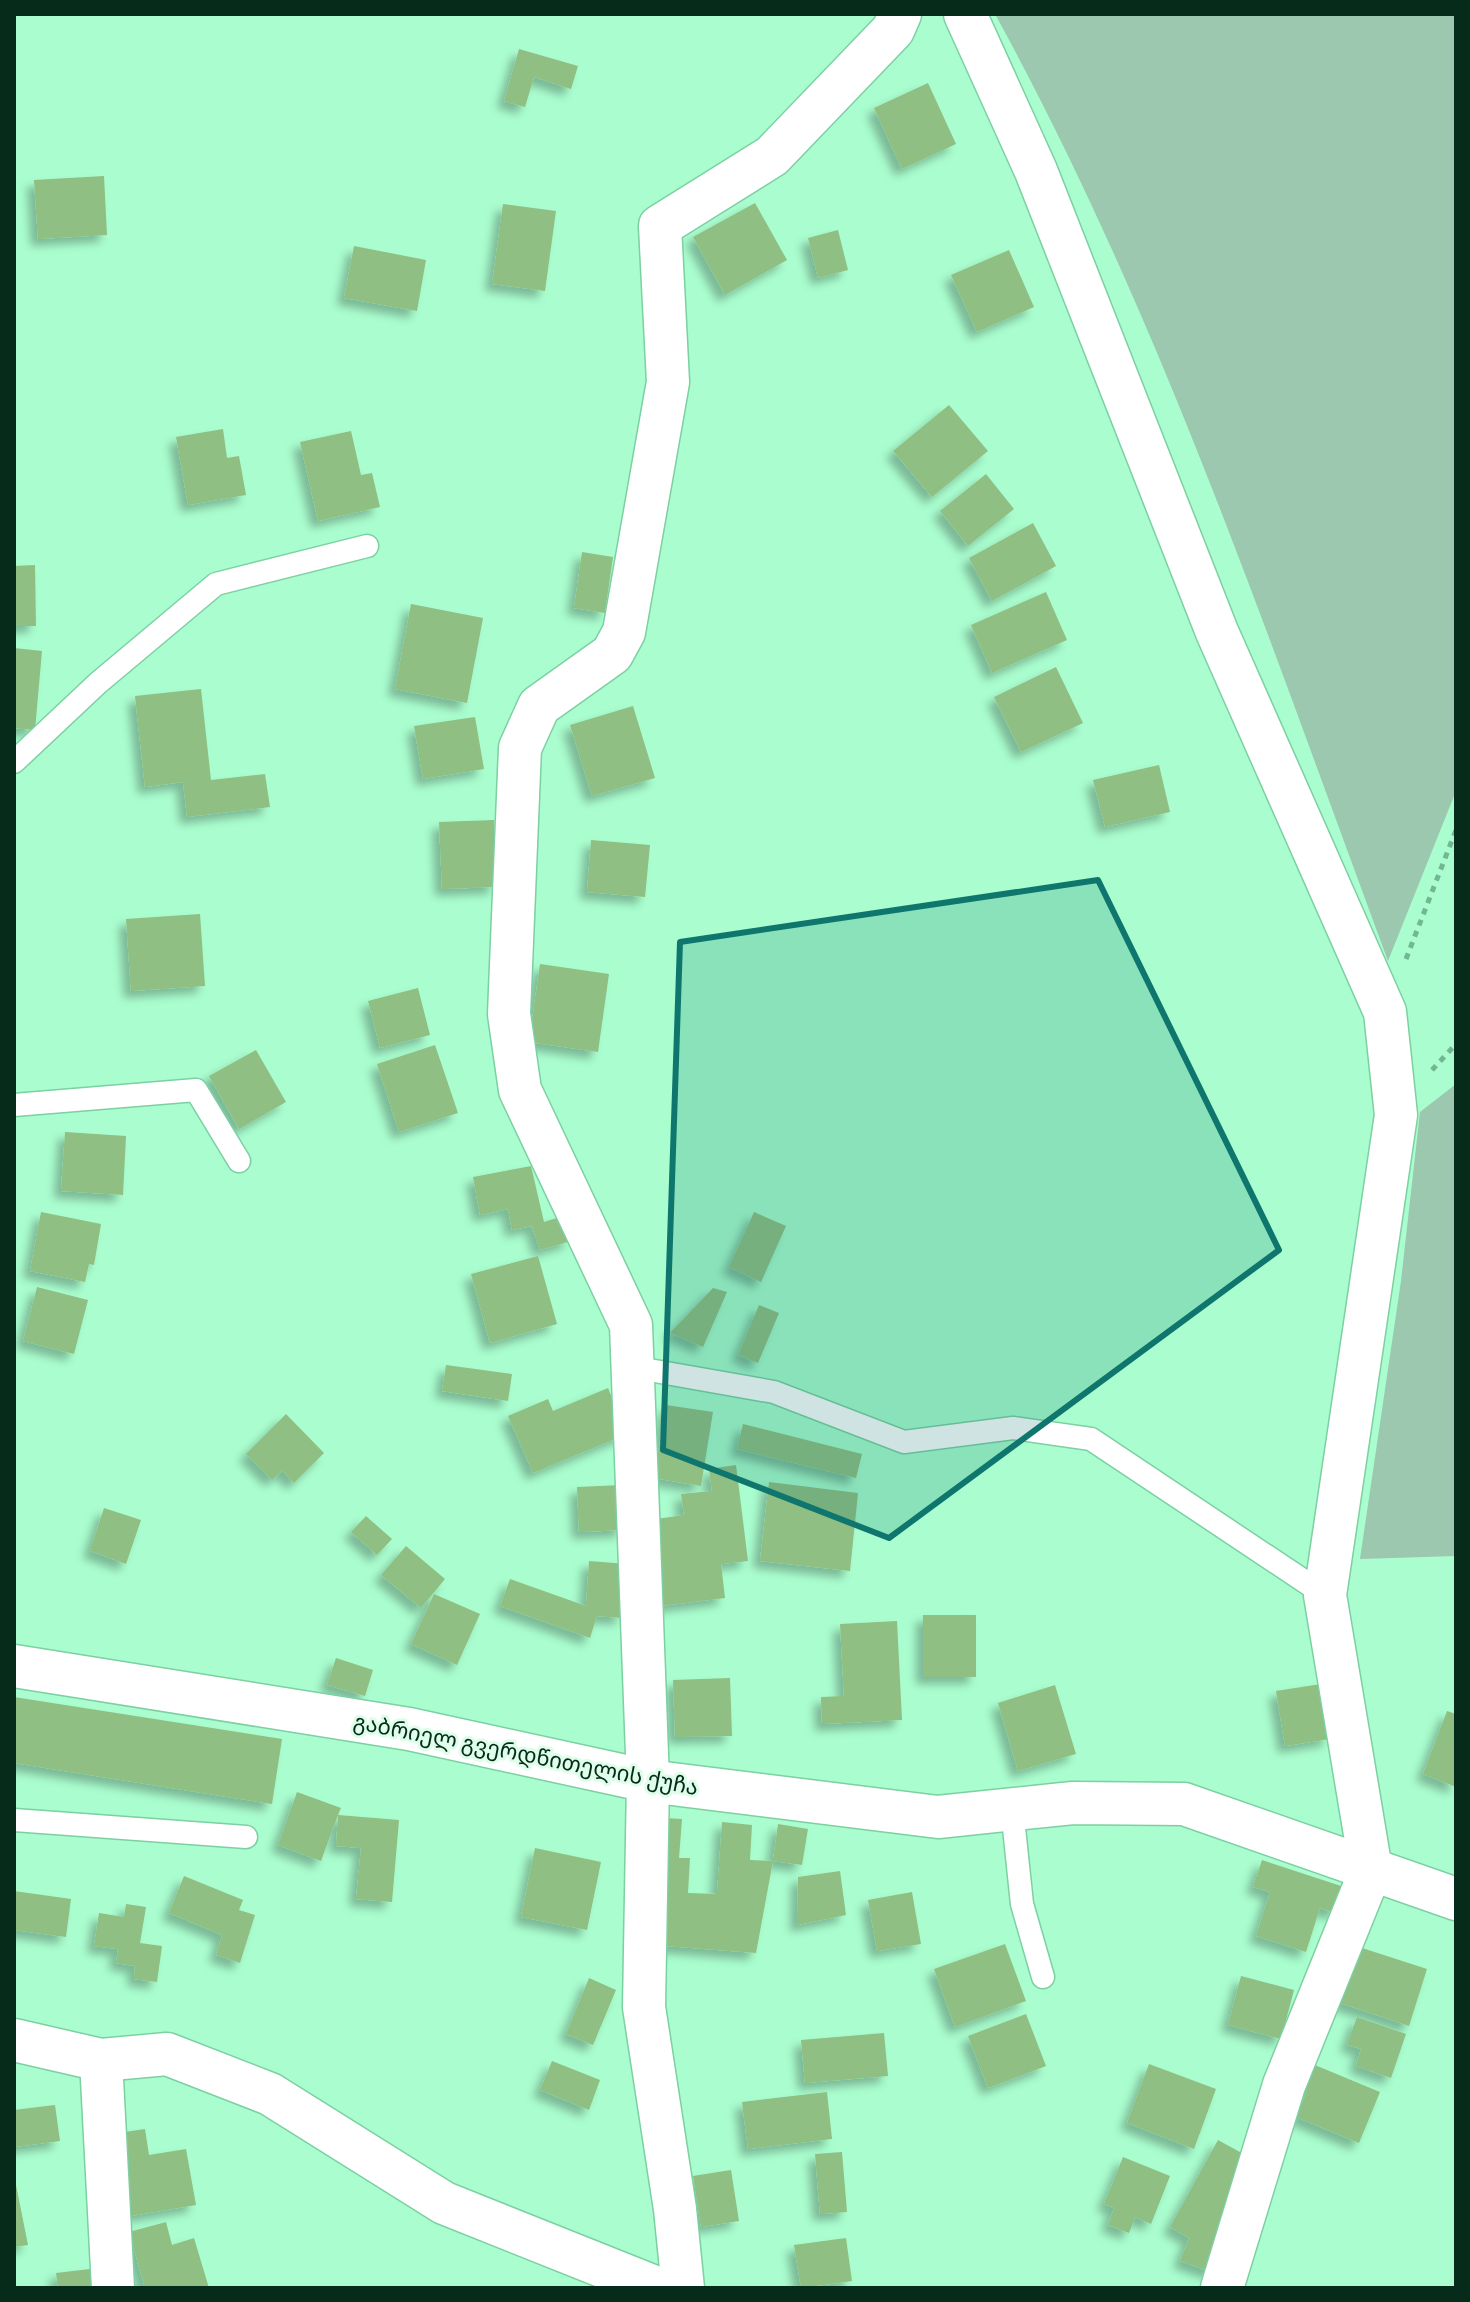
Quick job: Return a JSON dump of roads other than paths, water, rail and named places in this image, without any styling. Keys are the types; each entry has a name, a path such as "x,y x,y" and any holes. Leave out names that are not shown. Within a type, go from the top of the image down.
{"street":[{"path":"683,2288 675,2209 644,2007 648,1781 631,1325 520,1090 509,1014 520,748 539,706 612,654 624,632 668,382 660,226 772,156 893,30 900,14"},
{"path":"965,14 1036,171 1217,632 1385,1012 1396,1115 1325,1595 1371,1870 1284,2085 1222,2288"},
{"name":"გაბრიელ გვერდწითელის ქუჩა","path":"14,1666 409,1729 648,1781 938,1817 1073,1803 1184,1804 1456,1899"},
{"path":"14,2040 101,2060 167,2054 270,2094 444,2203 657,2288"},
{"path":"101,2060 113,2288"}],"lane":[{"path":"14,762 98,683 216,584 367,546"},
{"path":"14,1105 196,1090 239,1161"},
{"path":"632,1367 774,1392 904,1442 1013,1428 1091,1439 1325,1595"},
{"path":"1012,1809 1022,1904 1043,1977"},
{"path":"14,1820 246,1837"}]}
